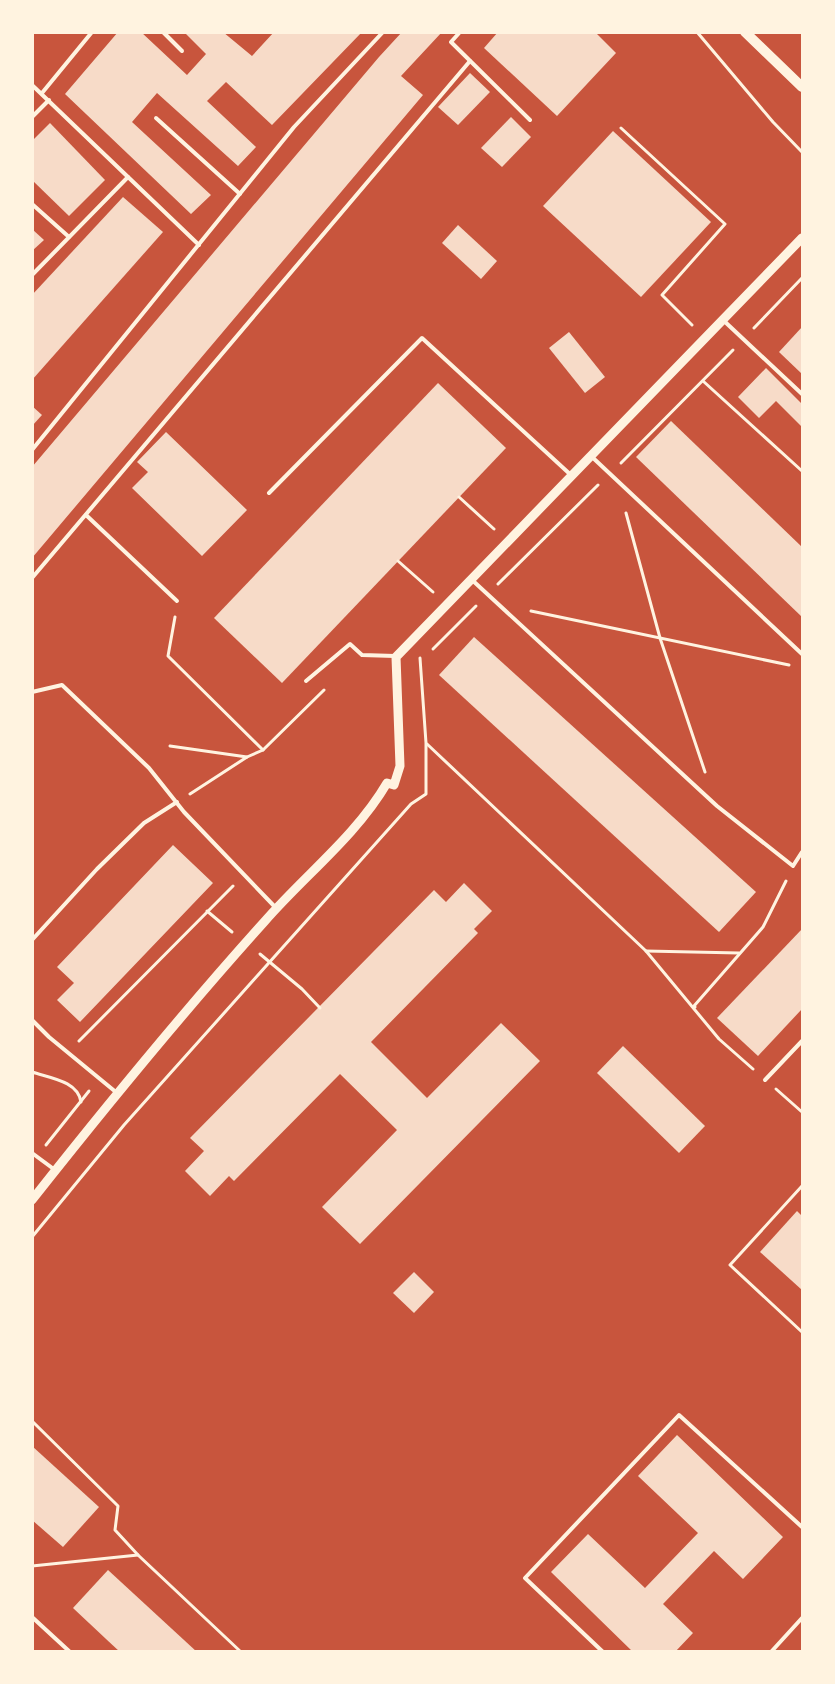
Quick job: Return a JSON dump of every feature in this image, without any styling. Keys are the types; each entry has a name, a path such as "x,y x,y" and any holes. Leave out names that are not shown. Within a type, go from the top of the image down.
{"main road":[{"path":"745,32 802,87"}],"street":[{"path":"32,1200 117,1093 276,908 373,807 387,783 394,785 400,759 396,656 802,238"}],"lane":[{"path":"42,93 92,32"},
{"path":"163,32 182,51"},
{"path":"32,450 294,127 384,32"},
{"path":"460,32 451,42 530,120"},
{"path":"32,578 470,61"},
{"path":"32,85 199,245"},
{"path":"32,117 49,100"},
{"path":"156,118 240,194"},
{"path":"32,275 128,177"},
{"path":"32,204 69,237"},
{"path":"723,320 802,394"},
{"path":"268,493 422,338 572,476"},
{"path":"591,456 802,654"},
{"path":"86,514 177,602"},
{"path":"471,579 717,806 793,866 802,852"},
{"path":"306,681 350,644 362,655 396,656"},
{"path":"32,692 62,685 149,768 184,812 276,908"},
{"path":"32,940 97,869 144,823 177,802"},
{"path":"32,1020 49,1037 69,1051 98,1079 117,1093"},
{"path":"766,1080 802,1041"},
{"path":"32,1154 56,1171"},
{"path":"603,1652 525,1578 679,1415 802,1527"},
{"path":"32,1617 70,1652"},
{"path":"772,1652 802,1618"}],"path":[{"path":"697,32 802,152"},
{"path":"621,128 725,224 662,295 694,327"},
{"path":"702,381 802,471"},
{"path":"618,481 660,638 717,806"},
{"path":"459,497 495,531"},
{"path":"398,561 436,594"},
{"path":"177,602 168,656 263,750"},
{"path":"498,604 793,666"},
{"path":"177,802 247,757 263,750 324,690"},
{"path":"426,743 646,951 719,1039 802,1112"},
{"path":"170,746 247,757"},
{"path":"719,1039 694,1006 763,927 793,866"},
{"path":"69,1051 244,876"},
{"path":"207,911 233,932"},
{"path":"256,951 302,989 320,1008"},
{"path":"646,951 740,953"},
{"path":"32,1072 73,1086 80,1092 81,1102"},
{"path":"37,1157 98,1079"},
{"path":"32,1237 111,1143"},
{"path":"802,1186 730,1265 802,1332"},
{"path":"32,1421 118,1506 115,1530 138,1555 241,1652"},
{"path":"32,1566 138,1555"}],"building":[{"path":"118,32 141,32 187,75 206,54 184,32 223,32 252,56 274,32 362,32 272,125 226,82 207,101 256,147 238,166 157,93 132,122 211,195 191,214 65,94"},
{"path":"402,32 442,32 401,76 423,95 32,558 32,467"},
{"path":"498,32 595,32 616,53 557,116 484,48"},
{"path":"470,73 490,92 458,125 438,107"},
{"path":"511,117 531,137 502,167 481,148"},
{"path":"50,123 105,180 69,216 32,180 32,141"},
{"path":"613,131 711,222 641,297 543,206"},
{"path":"123,197 163,232 32,380 32,295"},
{"path":"458,225 497,261 481,279 442,243"},
{"path":"32,229 44,240 32,251"},
{"path":"802,327 802,374 779,352"},
{"path":"569,332 605,377 585,393 549,348"},
{"path":"766,368 802,404 802,427 776,401 759,418 738,397"},
{"path":"438,383 506,448 282,683 214,618"},
{"path":"32,406 42,415 32,426"},
{"path":"671,421 802,547 802,617 636,457"},
{"path":"166,432 247,510 202,556 132,488 148,472 137,462"},
{"path":"474,637 756,892 719,932 439,675"},
{"path":"173,845 213,883 80,1022 57,1000 74,983 57,967"},
{"path":"464,883 492,911 474,929 478,933 371,1042 427,1098 501,1023 540,1061 360,1244 322,1207 397,1130 340,1074 234,1181 229,1176 210,1196 185,1171 204,1151 190,1138 434,890 446,902"},
{"path":"802,929 802,1009 758,1056 717,1018"},
{"path":"623,1046 705,1126 679,1153 597,1073"},
{"path":"797,1211 802,1216 802,1290 760,1252"},
{"path":"414,1272 434,1292 414,1313 393,1293"},
{"path":"677,1435 783,1537 743,1579 714,1551 663,1604 693,1633 675,1652 633,1652 551,1572 588,1534 645,1588 698,1533 638,1476"},
{"path":"32,1446 99,1507 63,1547 32,1520"},
{"path":"108,1570 197,1652 120,1652 73,1608"}]}
